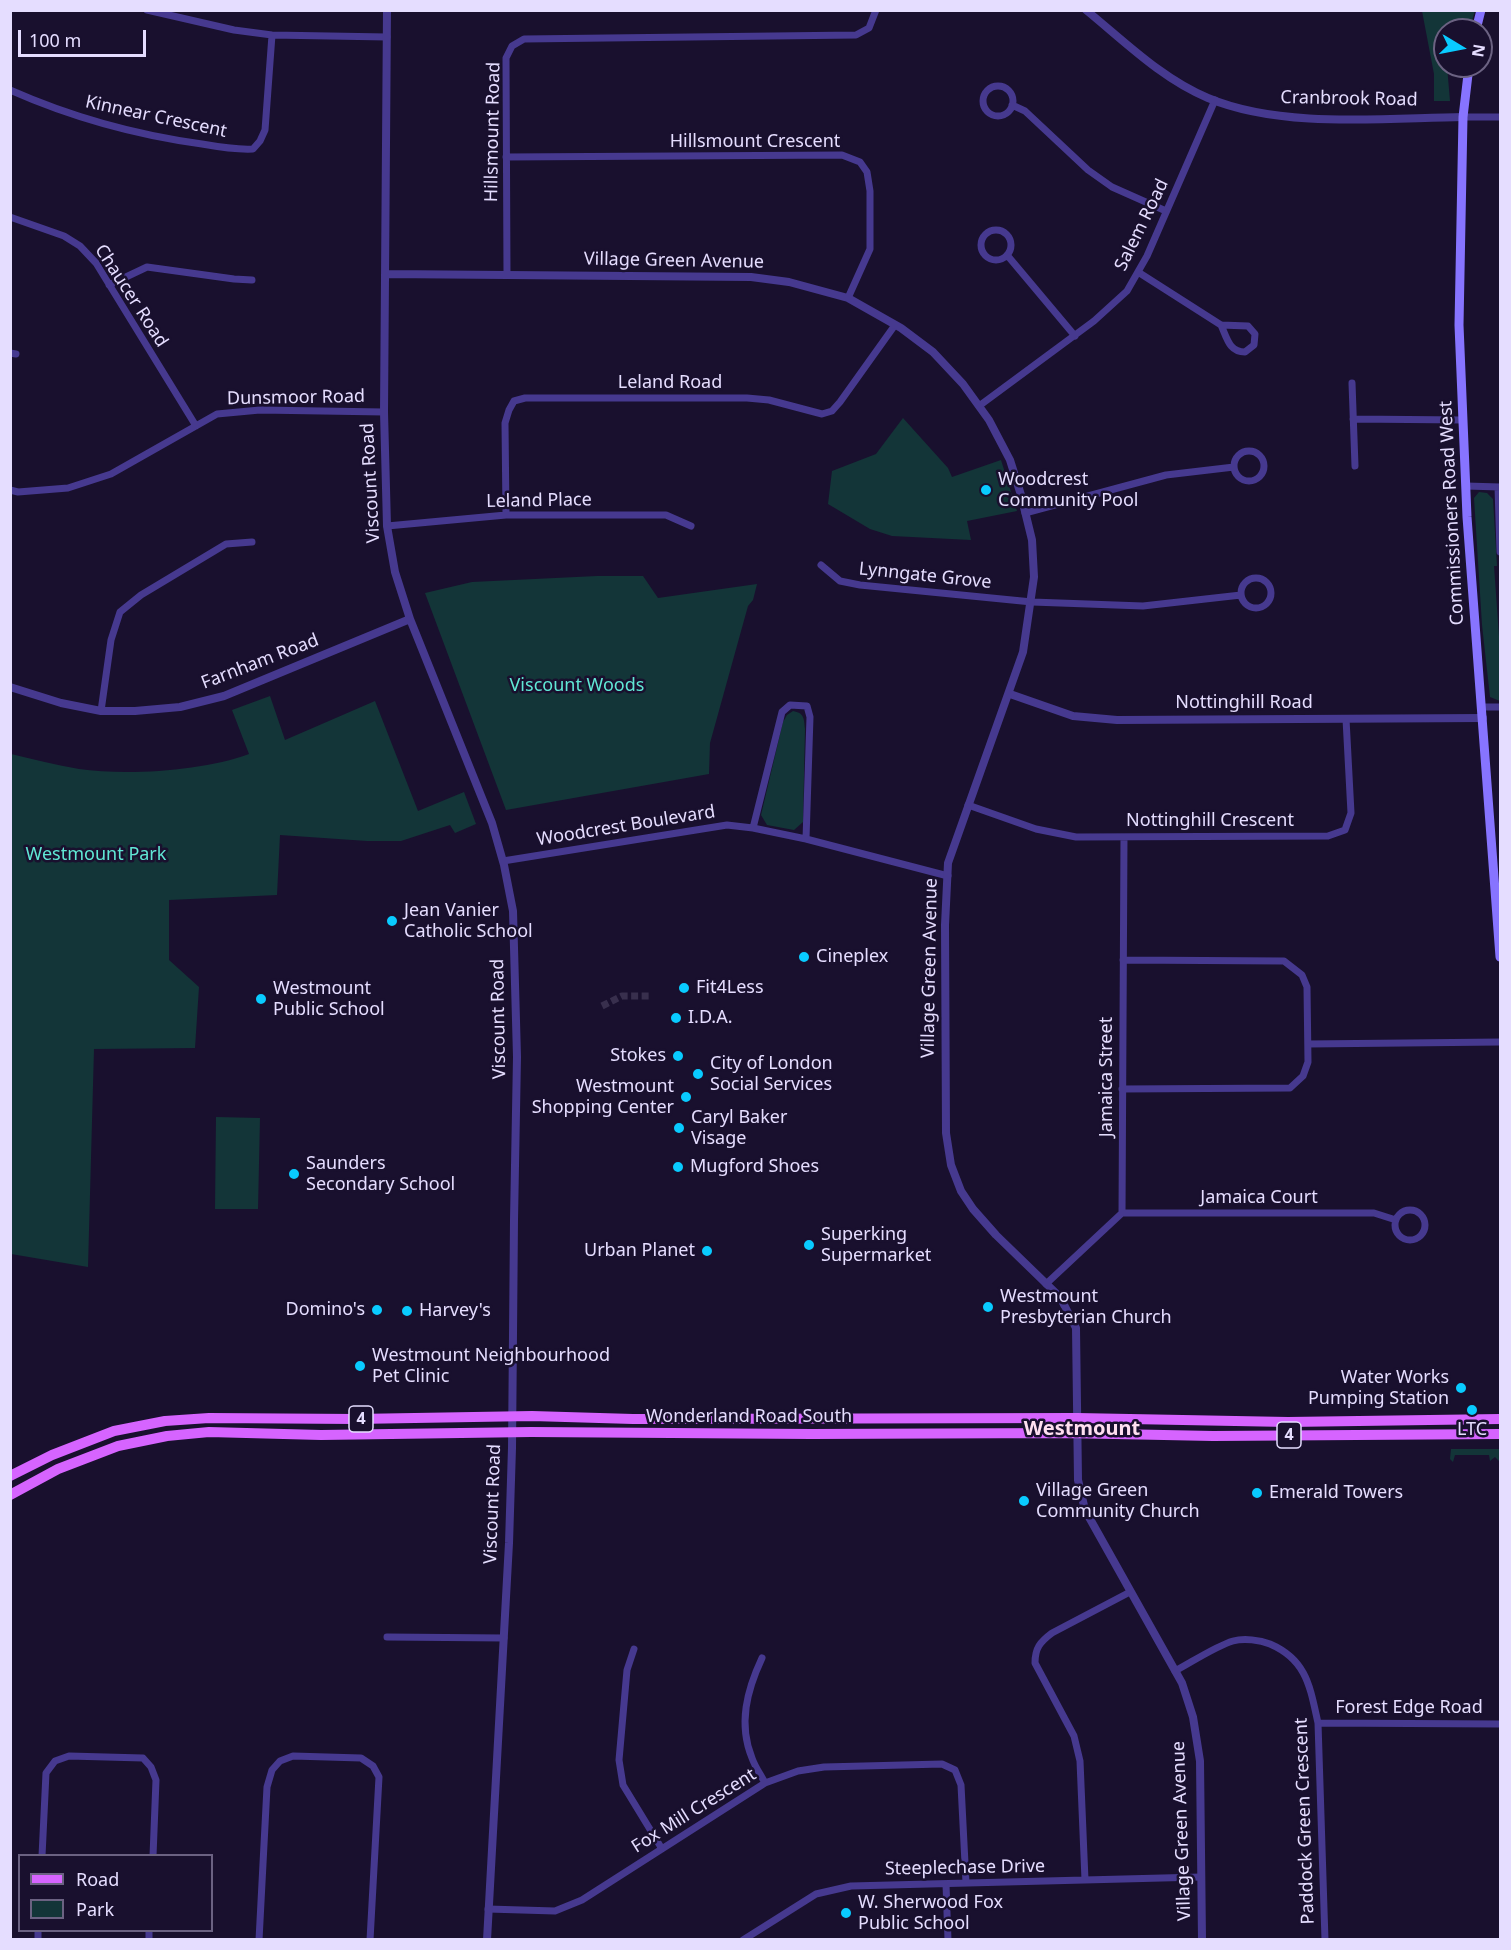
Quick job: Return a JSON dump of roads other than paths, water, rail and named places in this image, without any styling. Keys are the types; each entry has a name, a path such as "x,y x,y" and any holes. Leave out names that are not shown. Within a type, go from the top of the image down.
{"main road":[{"name":"Commissioners Road West","path":"1467,78 1462,117 1459,325 1466,486 1500,957"},
{"name":"Wonderland Road South","path":"10,1476 52,1455 106,1434 165,1421 209,1418 357,1419 512,1416 633,1419 1077,1418 1278,1422 1500,1419"},
{"name":"Wonderland Road South","path":"10,1495 58,1469 118,1446 167,1436 209,1432 330,1435 512,1432 1077,1433 1213,1436 1500,1434"}],"street":[{"path":"147,10 222,28 272,35 387,37"},
{"name":"Viscount Road","path":"387,10 384,412 387,526 395,572 410,619 492,823 503,861 513,911 517,1057 512,1432 509,1543 487,1940"},
{"name":"Hillsmount Road","path":"507,275 506,58 512,46 524,39 856,35 869,28 876,10"},
{"name":"Cranbrook Road","path":"1086,10 1163,74 1215,100 1258,112 1318,118 1462,117"},
{"name":"Kinnear Crescent","path":"10,90 42,104 113,126 184,142 241,150 253,149 265,130 272,35"},
{"path":"1001,86 1010,91 1012,105 1006,114 991,115 984,108 983,98 988,89 1001,86"},
{"name":"Salem Road","path":"979,406 1075,336 1127,291 1147,256 1215,100"},
{"path":"1012,105 1025,111 1088,170 1112,187 1166,211"},
{"path":"1462,117 1500,117"},
{"name":"Hillsmount Crescent","path":"506,157 842,155 860,162 867,172 870,191 870,249 848,298"},
{"name":"Chaucer Road","path":"10,217 64,236 80,246 96,263 196,426"},
{"path":"999,230 1007,235 1011,243 1007,255 995,260 984,253 982,241 986,233 999,230"},
{"path":"1007,255 1075,336"},
{"path":"109,285 147,267 252,280"},
{"path":"1137,272 1221,325 1248,326 1255,334 1254,345 1245,352 1234,350 1221,325"},
{"name":"Village Green Avenue","path":"385,274 751,277 789,282 848,298 895,325 933,352 963,384 990,420 1010,459 1032,540 1035,577 1023,652 948,863 945,925 946,1133 951,1165 961,1191 973,1209 1060,1297 1076,1328 1078,1480 1085,1510 1182,1683 1193,1717 1200,1761 1202,1940"},
{"name":"Leland Road","path":"506,514 505,423 508,410 514,401 525,398 747,398 769,400 822,414 832,411 840,402 895,325"},
{"path":"1352,383 1355,466"},
{"name":"Dunsmoor Road","path":"10,490 18,492 68,488 111,474 217,414 260,410 384,412"},
{"path":"1353,419 1463,420"},
{"path":"1248,450 1257,453 1264,466 1257,479 1247,481 1238,476 1234,467 1239,454 1248,450"},
{"path":"1025,513 1166,476 1234,467"},
{"path":"1466,486 1499,487 1500,552"},
{"name":"Leland Place","path":"387,526 506,514 666,515 691,526"},
{"path":"101,711 111,640 120,612 141,596 226,544 252,542"},
{"name":"Lynngate Grove","path":"821,565 840,581 860,585 1032,602 1143,606 1241,595"},
{"path":"1252,579 1265,581 1271,591 1267,603 1256,608 1245,603 1241,595 1245,583 1252,579"},
{"name":"Farnham Road","path":"10,687 61,704 101,711 180,707 224,696 410,619"},
{"name":"Nottinghill Road","path":"1010,693 1073,716 1117,720 1483,718"},
{"path":"753,828 782,712 790,705 807,706 810,717 806,839"},
{"path":"1482,707 1500,707"},
{"name":"Nottinghill Crescent","path":"968,805 1036,830 1076,837 1328,836 1345,830 1351,813 1346,719"},
{"name":"Woodcrest Boulevard","path":"503,861 727,825 806,839 948,876"},
{"name":"Jamaica Street","path":"1122,1213 1124,837"},
{"path":"1122,1089 1290,1088 1303,1076 1308,1062 1307,987 1302,975 1284,961 1123,960"},
{"path":"1308,1044 1500,1042"},
{"name":"Jamaica Court","path":"1405,1210 1418,1212 1424,1218 1424,1232 1418,1238 1406,1240 1397,1232 1396,1220 1405,1210"},
{"path":"1046,1284 1122,1213"},
{"name":"Jamaica Court","path":"1122,1213 1374,1213 1396,1220"},
{"path":"1085,1880 1080,1761 1074,1736 1035,1663 1035,1652 1040,1641 1052,1633 1130,1592"},
{"path":"387,1637 504,1638"},
{"name":"Paddock Green Crescent","path":"1175,1671 1234,1641 1260,1640 1286,1651 1302,1668 1318,1723 1325,1940"},
{"path":"634,1650 627,1670 619,1760 623,1785 662,1849"},
{"path":"762,1658 753,1677 746,1701 744,1732 752,1758 765,1783"},
{"name":"Forest Edge Road","path":"1318,1723 1500,1724"},
{"path":"42,1854 46,1773 55,1761 69,1756 143,1758 151,1767 156,1780 153,1854"},
{"path":"259,1940 267,1786 272,1770 280,1761 293,1756 361,1758 373,1766 379,1777 370,1940"},
{"name":"Fox Mill Crescent","path":"488,1910 555,1911 582,1900 765,1783 798,1771 824,1767 942,1764 955,1770 961,1785 966,1883"},
{"name":"Steeplechase Drive","path":"743,1940 816,1894 851,1886 1201,1877"},
{"path":"946,1884 948,1940"}],"tunnel":[{"path":"602,1006 622,996 650,996"}],"place":[{"name":"Woodcrest Community Pool","path":"986,490"},
{"name":"Jean Vanier Catholic School","path":"392,921"},
{"name":"Cineplex","path":"804,957"},
{"name":"Fit4Less","path":"684,988"},
{"name":"Westmount Public School","path":"261,999"},
{"name":"I.D.A.","path":"676,1018"},
{"name":"Stokes","path":"678,1056"},
{"name":"City of London Social Services","path":"698,1074"},
{"name":"Westmount Shopping Center","path":"686,1097"},
{"name":"Caryl Baker Visage","path":"679,1128"},
{"name":"Mugford Shoes","path":"678,1167"},
{"name":"Saunders Secondary School","path":"294,1174"},
{"name":"Superking Supermarket","path":"809,1245"},
{"name":"Urban Planet","path":"707,1251"},
{"name":"Westmount Presbyterian Church","path":"988,1307"},
{"name":"Domino's","path":"377,1310"},
{"name":"Harvey's","path":"407,1311"},
{"name":"Westmount Neighbourhood Pet Clinic","path":"360,1366"},
{"name":"Water Works Pumping Station","path":"1461,1388"},
{"name":"LTC","path":"1472,1410"},
{"name":"Emerald Towers","path":"1257,1493"},
{"name":"Village Green Community Church","path":"1024,1501"},
{"name":"W. Sherwood Fox Public School","path":"846,1913"}],"district":[{"name":"Westmount","path":"1082,1429"}],"park label":[{"name":"Viscount Woods","path":"577,686"},
{"name":"Westmount Park","path":"96,855"}]}
